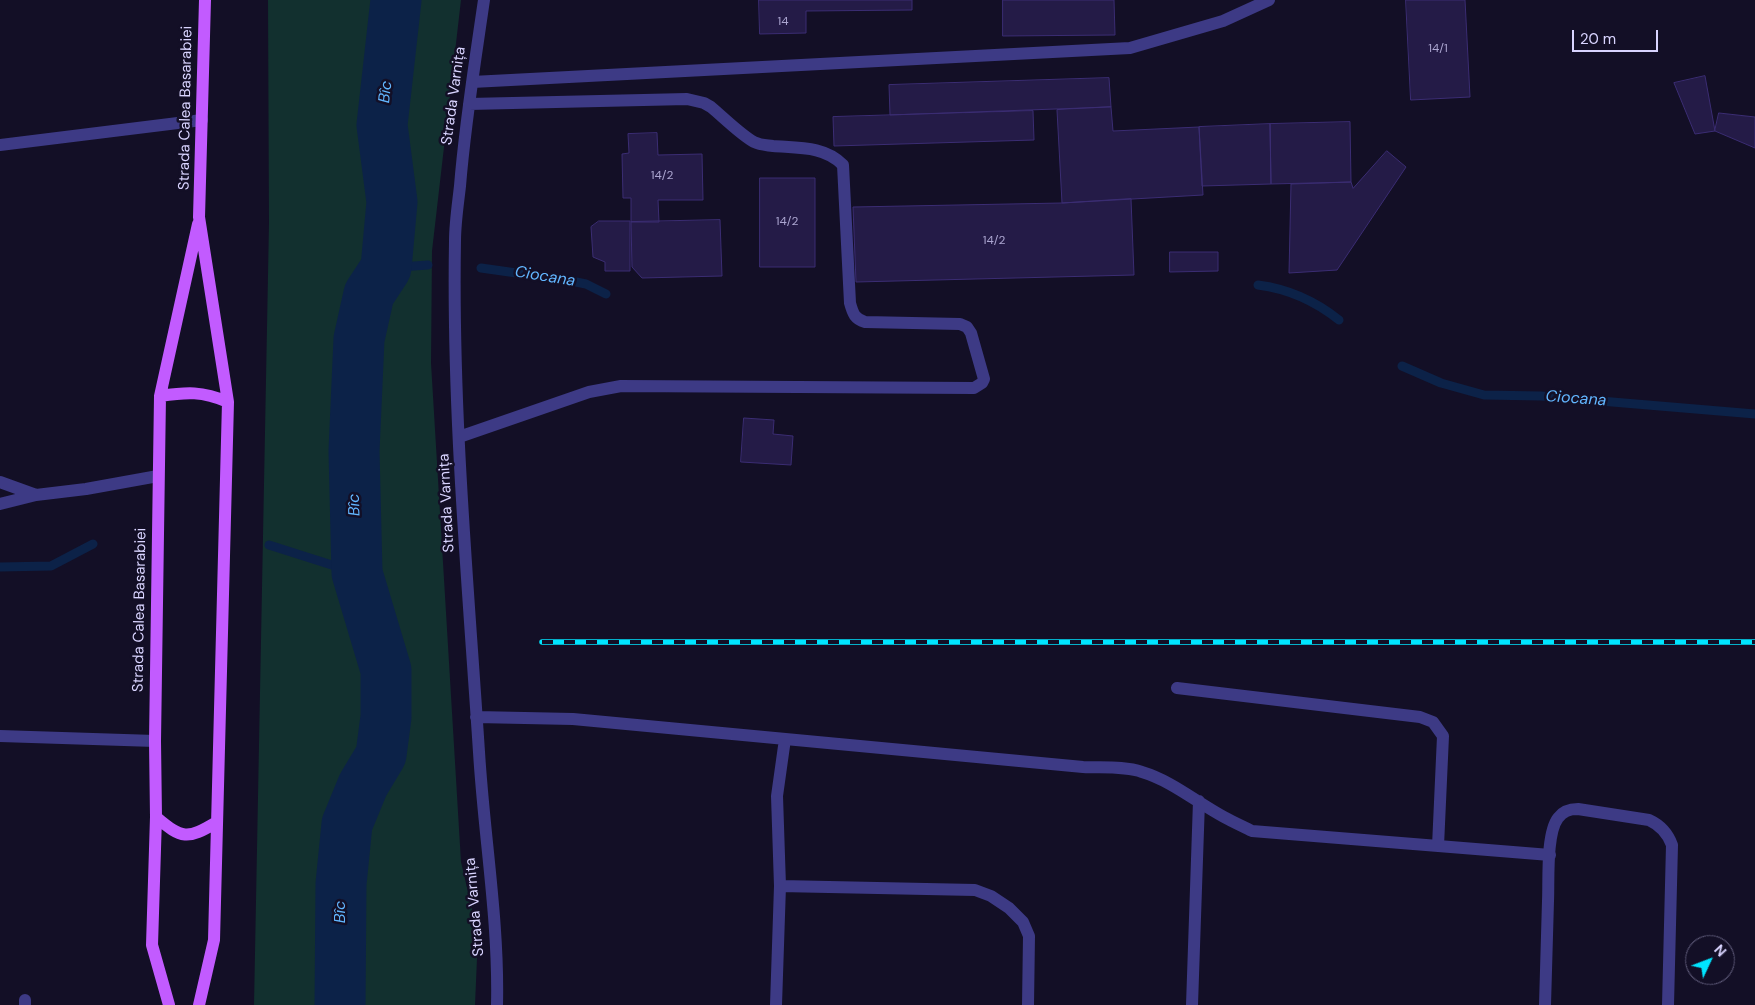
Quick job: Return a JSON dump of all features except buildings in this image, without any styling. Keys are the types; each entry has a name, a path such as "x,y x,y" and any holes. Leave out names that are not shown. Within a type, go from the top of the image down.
{"main road":[{"name":"Strada Calea Basarabiei","path":"199,1005 214,940 228,402 200,217 205,0"},
{"name":"Strada Calea Basarabiei","path":"170,1005 152,945 156,817 155,741 160,396 200,217"},
{"path":"160,396 195,392 210,394 228,402"},
{"path":"156,817 181,835 202,831 217,822"}],"street":[{"name":"Strada Varnița","path":"484,0 464,134 455,239 459,437 482,801 492,895 497,1005"},
{"path":"472,82 1130,48 1223,21 1269,0"},
{"path":"459,437 588,392 621,386 974,388 982,383 984,379 972,333 967,327 960,324 865,322 857,320 850,303 843,165 827,153 814,149 753,142 711,107 687,99 469,104"},
{"path":"0,145 202,120"},
{"path":"0,504 36,495 86,489 158,476"},
{"path":"0,482 36,495"},
{"path":"1177,688 1420,717 1433,722 1443,736 1438,846"},
{"path":"476,717 573,719 1084,767 1123,769 1141,772 1158,778 1252,831 1550,855"},
{"path":"0,736 155,741"},
{"path":"776,1005 780,886 778,796 785,739"},
{"path":"1192,1005 1199,801"},
{"path":"1545,1005 1552,830 1557,818 1570,810 1649,820 1657,823 1669,837 1672,845 1668,1005"},
{"path":"780,886 975,890 991,896 1009,908 1023,922 1029,936 1028,1005"}],"green space":[{"path":"268,0 461,0 432,251 431,363 461,862 478,935 475,1005 254,1005 269,223"}],"waterway":[{"name":"Bîc","path":"340,1005 341,884 347,824 363,785 381,755 386,717 386,670 357,573 354,451 359,339 369,294 386,268 392,202 382,125 396,0"},
{"name":"Ciocana","path":"386,268 428,265"},
{"name":"Ciocana","path":"481,268 586,284 606,294"},
{"name":"Ciocana","path":"1258,285 1280,289 1301,296 1339,320"},
{"name":"Ciocana","path":"1402,366 1441,383 1484,395 1541,396 1755,414"},
{"path":"0,567 51,566 93,544"},
{"path":"269,545 357,573"}],"railway":[{"path":"542,642 1755,642"}]}
